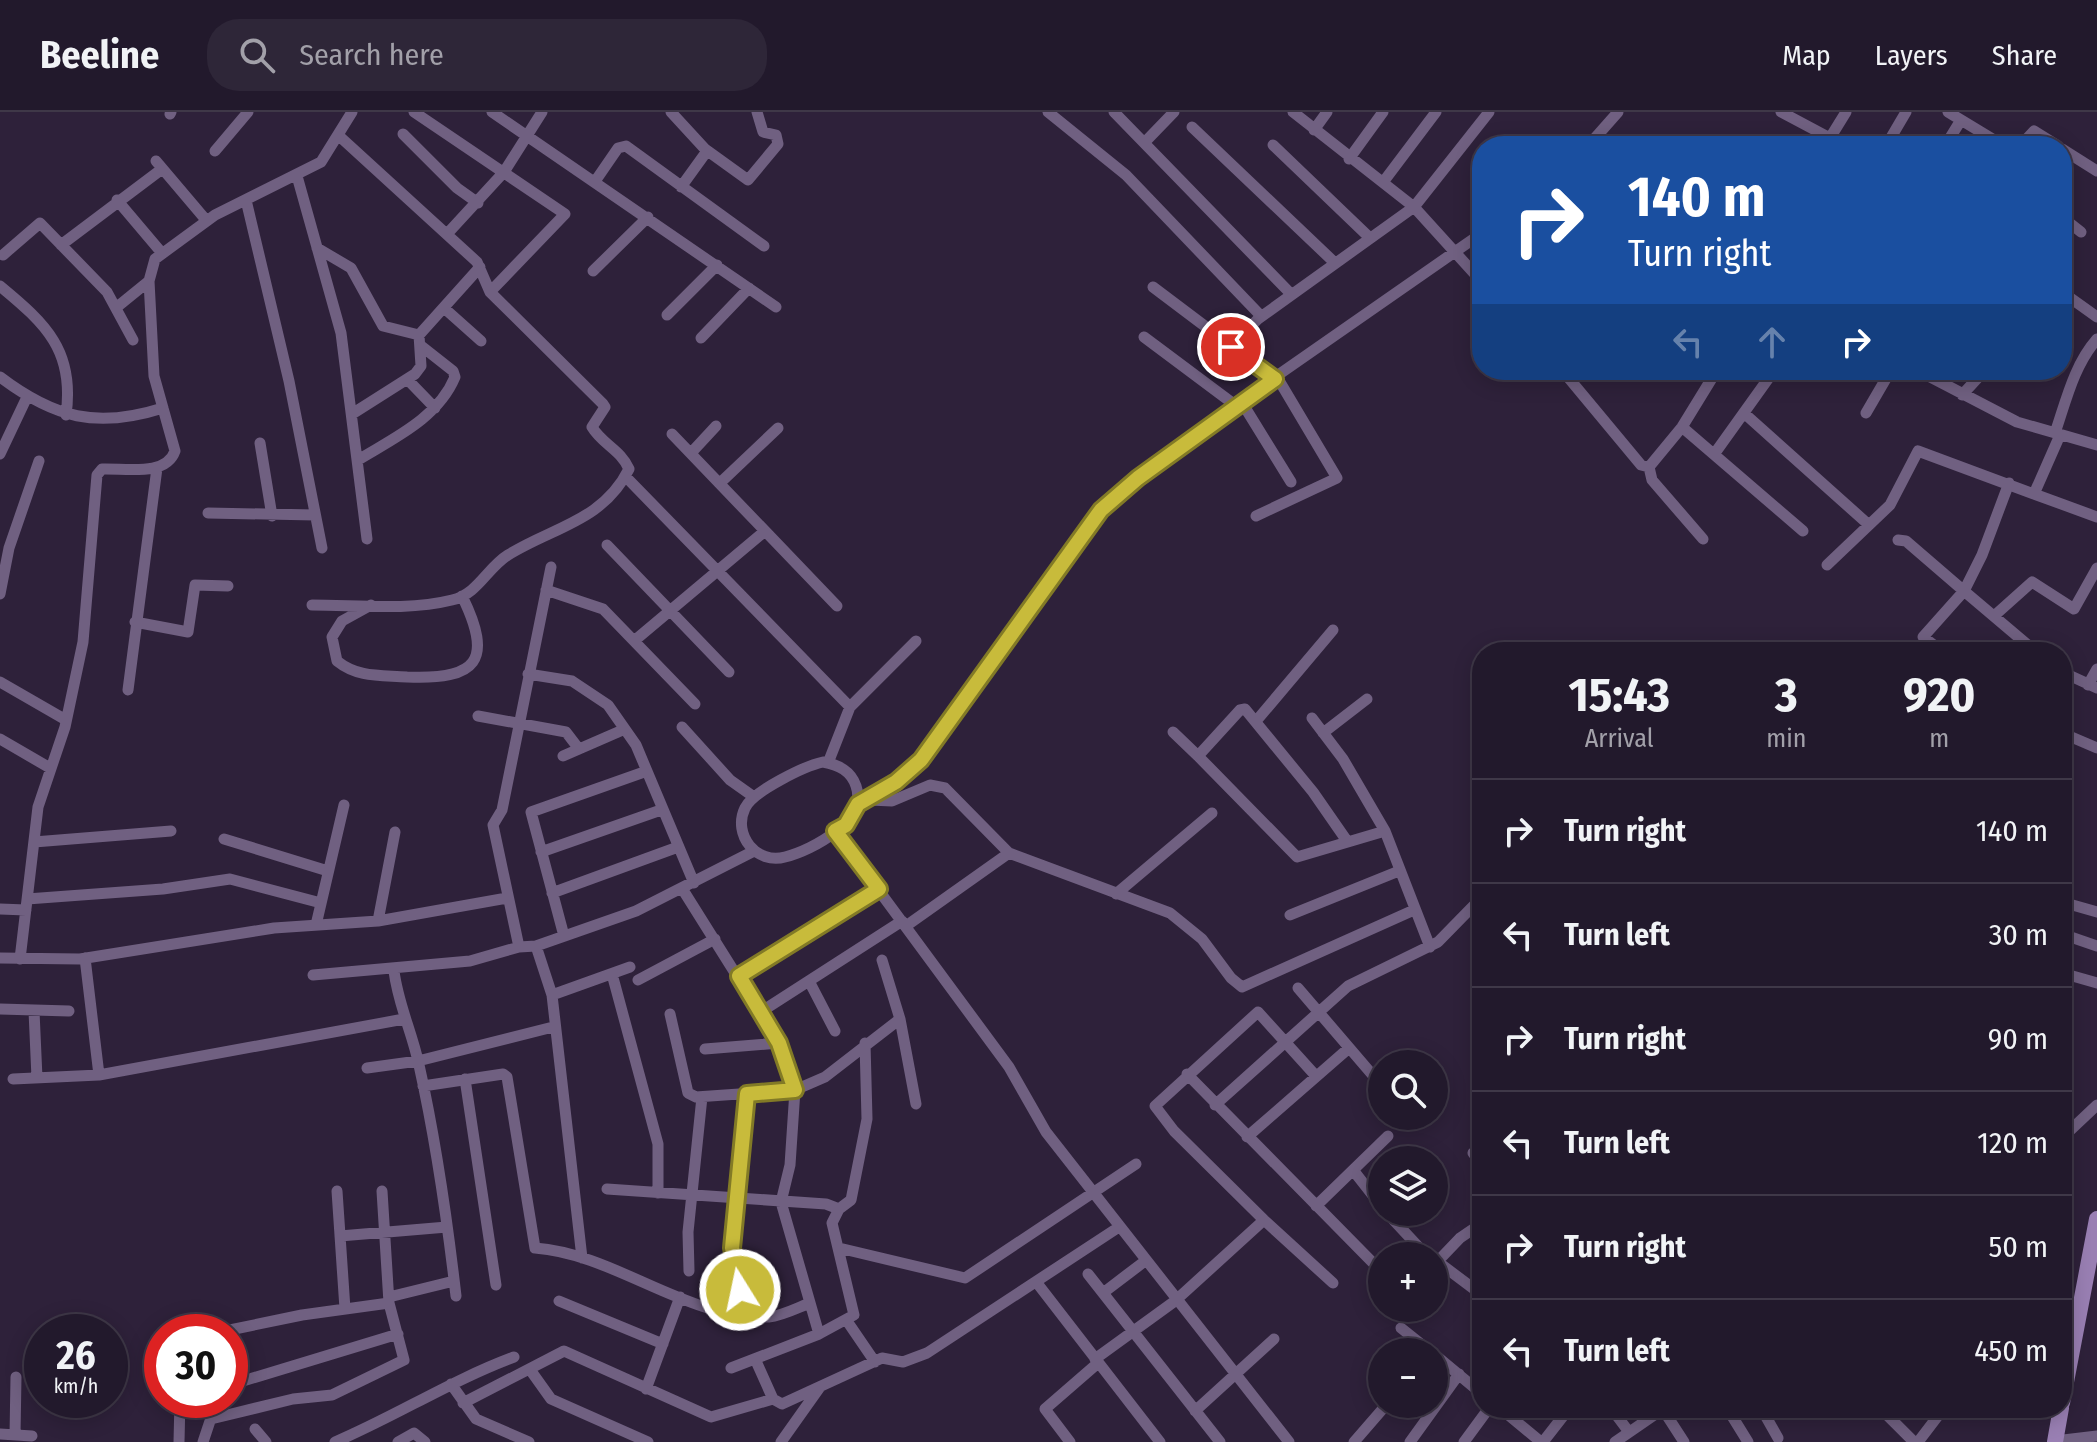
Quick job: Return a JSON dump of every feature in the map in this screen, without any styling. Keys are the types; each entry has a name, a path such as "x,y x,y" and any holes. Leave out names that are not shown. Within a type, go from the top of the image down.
{"main road":[{"path":"2072,1303 2097,1219"},
{"path":"2055,1441 2060,1418"}],"street":[{"path":"215,151 248,112"},
{"path":"20,959 38,807 66,720 83,642 97,475 102,469 157,468 165,465 175,451 154,376 149,281 155,259 206,220 321,162 352,112"},
{"path":"414,112 565,214 490,292"},
{"path":"447,234 504,172 542,112"},
{"path":"671,112 707,151 748,180 778,140 776,135 763,132 757,112"},
{"path":"1048,112 1126,175 1261,316"},
{"path":"1114,112 1291,294"},
{"path":"1145,142 1174,112"},
{"path":"1293,112 1414,207 1472,271"},
{"path":"1314,130 1327,112"},
{"path":"1349,159 1383,112"},
{"path":"1384,181 1436,112"},
{"path":"1231,347 1261,316 1414,207 1489,112"},
{"path":"1597,136 1618,112"},
{"path":"1781,112 1826,136"},
{"path":"1831,136 1846,112"},
{"path":"1892,136 1906,112"},
{"path":"1948,112 1987,136"},
{"path":"494,113 596,180 776,307"},
{"path":"1951,136 1961,120"},
{"path":"1192,127 1335,263"},
{"path":"403,134 457,188 478,203"},
{"path":"312,605 452,601 462,596 505,557 594,513 629,469 625,459 592,427 605,407 603,404 490,292 480,267 338,135"},
{"path":"596,180 622,145 764,246"},
{"path":"1273,145 1370,238"},
{"path":"681,187 707,151"},
{"path":"2072,155 2097,171"},
{"path":"61,245 159,165 206,220"},
{"path":"297,176 341,333 367,539"},
{"path":"117,200 161,252"},
{"path":"246,200 289,381 322,548"},
{"path":"593,271 648,217"},
{"path":"3,255 40,223 117,307 133,340"},
{"path":"2072,225 2081,232"},
{"path":"858,804 870,800 921,760 1101,510 1238,403 1472,240"},
{"path":"317,248 351,268 383,326 420,340 453,371 455,377 435,408 358,460"},
{"path":"667,315 717,265"},
{"path":"352,414 407,379 421,366 420,340 480,267"},
{"path":"117,307 149,281"},
{"path":"0,286 36,316 61,354 70,387 66,415"},
{"path":"1153,287 1276,378 1337,478 1256,516"},
{"path":"701,338 749,288"},
{"path":"2072,299 2097,317"},
{"path":"444,308 481,341"},
{"path":"1144,337 1238,403 1291,482"},
{"path":"2034,494 2086,352 2097,339"},
{"path":"0,377 27,397 66,415 123,419 163,408"},
{"path":"407,379 435,408"},
{"path":"1570,380 1641,465 1649,467"},
{"path":"1649,467 1682,427 1711,380"},
{"path":"1715,453 1767,380"},
{"path":"1866,413 1885,380"},
{"path":"1935,380 2017,422 2097,445"},
{"path":"1962,395 1976,380"},
{"path":"0,454 27,397"},
{"path":"1745,414 1869,525"},
{"path":"691,453 716,426"},
{"path":"1682,427 1803,531"},
{"path":"720,483 778,428"},
{"path":"672,434 837,606"},
{"path":"260,443 272,516"},
{"path":"1827,565 1890,505 1918,451 2097,517"},
{"path":"0,594 4,546 39,461"},
{"path":"1649,467 1652,480 1703,539"},
{"path":"128,690 157,468"},
{"path":"625,476 850,707"},
{"path":"1930,642 1923,637 1964,591 1982,555 2009,483"},
{"path":"208,513 315,515"},
{"path":"634,641 765,531"},
{"path":"1898,540 1906,541 2024,642"},
{"path":"607,545 729,672"},
{"path":"519,947 493,825 502,810 551,567"},
{"path":"1994,616 2032,582 2074,609 2097,568"},
{"path":"135,622 188,632 195,585 228,586"},
{"path":"546,590 603,609 695,704"},
{"path":"371,605 342,621 332,637 337,661 359,674 440,678 461,673 474,665 479,653 477,629 462,596"},
{"path":"1257,720 1333,630"},
{"path":"828,763 850,707 916,641"},
{"path":"2072,677 2093,686 2097,669"},
{"path":"528,674 572,681 608,705 625,729 647,771 678,847 688,886 715,939 779,1043 795,1090 790,1165 781,1202 819,1334"},
{"path":"0,682 66,720"},
{"path":"1323,733 1367,699"},
{"path":"1198,756 1240,710 1245,709 1257,720 1347,841"},
{"path":"478,716 566,732 579,749"},
{"path":"1312,718 1385,831 1430,947"},
{"path":"682,727 730,780 754,797"},
{"path":"563,756 625,729"},
{"path":"1173,732 1297,857 1385,831"},
{"path":"2072,737 2097,748"},
{"path":"0,739 50,768"},
{"path":"828,763 846,771 854,780 858,804 846,825 788,857 764,857 754,851 742,830 742,818 754,797 811,764 828,763"},
{"path":"564,936 541,852 533,809 647,771"},
{"path":"870,800 892,801 930,785 945,788 1009,853 1170,913 1186,924 1242,987 1414,910"},
{"path":"316,925 344,805"},
{"path":"541,852 661,810"},
{"path":"1116,894 1212,813"},
{"path":"34,842 171,831"},
{"path":"835,831 1009,1067 1031,1110 1092,1193 1289,1442"},
{"path":"378,921 395,832"},
{"path":"224,839 328,871"},
{"path":"552,893 678,847"},
{"path":"313,975 394,971 470,961 519,947 536,946 688,886 754,851"},
{"path":"762,1011 904,924 1009,853"},
{"path":"1290,915 1399,871"},
{"path":"0,909 230,879 321,903"},
{"path":"739,976 879,889"},
{"path":"0,958 85,958 274,928 378,921 507,898"},
{"path":"2072,905 2097,912"},
{"path":"1215,1105 1355,981 1430,947 1472,907"},
{"path":"2072,937 2097,946"},
{"path":"638,980 715,939"},
{"path":"536,946 552,995 553,1027 582,1258"},
{"path":"85,958 99,1075"},
{"path":"882,960 900,1019 916,1104"},
{"path":"552,995 630,967"},
{"path":"394,971 423,1086 456,1296"},
{"path":"612,974 658,1144 658,1193"},
{"path":"2072,976 2097,983"},
{"path":"809,981 835,1031"},
{"path":"1298,988 1368,1070"},
{"path":"0,1009 69,1011"},
{"path":"34,1011 37,1078"},
{"path":"1315,1075 1258,1012 1158,1102 1156,1112 1264,1220 1333,1283"},
{"path":"670,1014 688,1093 702,1097 795,1090 825,1077 865,1043 900,1019"},
{"path":"13,1079 99,1075 404,1019"},
{"path":"367,1068 418,1061 553,1027"},
{"path":"705,1049 779,1043"},
{"path":"731,1368 756,1361 819,1334 854,1315 832,1223 839,1209 851,1200 867,1119 865,1043"},
{"path":"1247,1137 1349,1048"},
{"path":"423,1086 503,1074 507,1077 531,1244 535,1248 582,1258 710,1308 775,1316 810,1303"},
{"path":"1187,1074 1368,1258"},
{"path":"465,1079 496,1285"},
{"path":"744,1313 732,1248 747,1094"},
{"path":"689,1271 692,1194 702,1097"},
{"path":"2072,1129 2097,1105"},
{"path":"1316,1206 1388,1136"},
{"path":"839,1248 965,1278 1136,1164"},
{"path":"1353,1170 1368,1189"},
{"path":"607,1189 826,1204 839,1209"},
{"path":"337,1191 345,1309"},
{"path":"203,1442 211,1419 293,1399 332,1395 404,1360 389,1300 382,1191"},
{"path":"1070,1442 1045,1409 1096,1361 1175,1301 1264,1220"},
{"path":"1400,1226 1416,1242"},
{"path":"340,1236 447,1227"},
{"path":"756,1361 773,1399 782,1404 875,1362 888,1358 903,1362 939,1347 1119,1227"},
{"path":"1448,1247 1472,1230"},
{"path":"1103,1293 1145,1261"},
{"path":"1448,1270 1472,1288"},
{"path":"1088,1274 1220,1442"},
{"path":"248,1327 389,1300 454,1281"},
{"path":"1037,1283 1160,1442"},
{"path":"646,1389 680,1297"},
{"path":"559,1301 663,1344"},
{"path":"847,1321 875,1362"},
{"path":"1401,1328 1413,1338"},
{"path":"248,1380 398,1334"},
{"path":"1195,1411 1274,1339"},
{"path":"463,1403 531,1371 564,1351 711,1417 773,1399"},
{"path":"335,1442 451,1384 514,1357"},
{"path":"1448,1366 1472,1385"},
{"path":"531,1371 551,1399 648,1442"},
{"path":"1410,1442 1459,1374"},
{"path":"15,1435 16,1377"},
{"path":"451,1384 476,1419 529,1442"},
{"path":"781,1442 820,1387"},
{"path":"179,1442 180,1418"},
{"path":"1354,1442 1375,1418"},
{"path":"1464,1442 1482,1418"},
{"path":"1512,1418 1542,1442 1562,1418"},
{"path":"1615,1418 1623,1438 1651,1418"},
{"path":"1669,1418 1684,1442"},
{"path":"1733,1418 1748,1442"},
{"path":"1767,1418 1778,1438"},
{"path":"1892,1418 1919,1441 1936,1418"},
{"path":"255,1429 266,1442"},
{"path":"398,1442 414,1433 425,1442"},
{"path":"0,1434 32,1436"},
{"path":"2055,1441 2097,1436"}],"route":[{"path":"740,1290 732,1248 747,1094 795,1090 779,1043 739,976 879,889 835,831 846,825 858,804 870,800 896,782 921,760 1101,510 1235,405 1275,379 1231,347"}]}
